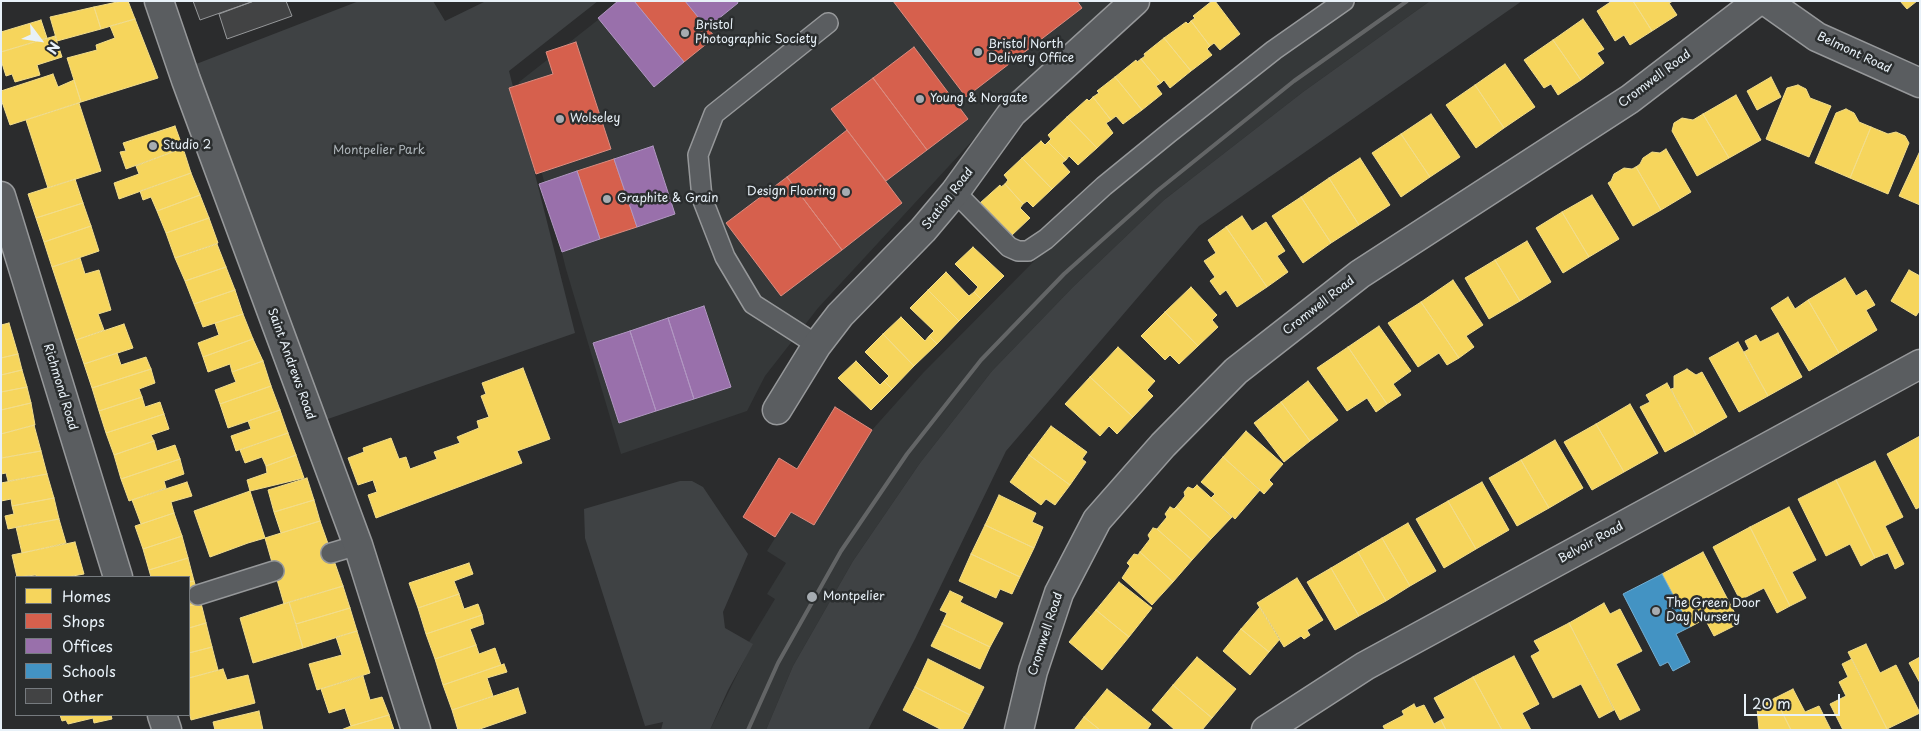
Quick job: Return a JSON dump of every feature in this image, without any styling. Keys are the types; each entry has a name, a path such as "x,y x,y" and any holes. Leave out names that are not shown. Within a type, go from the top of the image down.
{"street":[{"name":"Saint Andrews Road","path":"159,1 186,80 358,545 416,730"},
{"name":"Station Road","path":"778,410 817,345 840,315 923,230 955,192 1012,113 1135,1"},
{"name":"Cromwell Road","path":"1019,730 1033,671 1059,592 1097,520 1163,445 1236,370 1360,274 1630,99 1758,1"},
{"name":"Belmont Road","path":"1766,1 1817,36 1920,83"},
{"name":"Richmond Road","path":"1,196 118,576"},
{"name":"Belvoir Road","path":"1266,730 1365,666 1920,364"},
{"path":"162,716 167,730"}],"lane":[{"path":"955,192 1009,247 1018,251 1028,251 1046,239 1104,186 1169,133 1274,50 1344,1"},
{"path":"817,345 753,304 725,257 702,198 698,155 714,114 828,23"},
{"path":"331,552 358,545"},
{"path":"198,595 274,571"}],"shaded area":[{"path":"622,1 1114,1 984,128 818,308 765,376 747,411 621,454 566,269 519,82"},
{"path":"1359,1 1430,1 1303,92 1164,200 1073,287 992,371 920,463 853,561 793,666 766,730 710,730 752,644 749,642 775,599 767,594 786,563 767,551 791,512 814,525 872,430 923,373 1049,246 1109,191 1238,89"}],"green space":[{"name":"Montpelier Park","path":"359,1 433,1 445,21 486,1 598,1 509,71 575,333 325,420 191,66"},
{"path":"1430,1 1522,1 1199,226 1006,451 915,639 868,730 766,730 793,666 853,561 920,463 992,371 1073,287 1164,200 1303,92"},
{"path":"680,481 692,481 703,487 748,554 723,612 725,628 753,644 728,690 710,730 661,730 663,722 645,726 585,538 584,509"}],"building: Homes":[{"path":"128,1 135,19 101,29 94,7"},
{"path":"1212,1 1215,1 1240,34 1220,50 1214,43 1210,46 1191,21 1195,18 1193,16"},
{"path":"1612,1 1633,1 1652,31 1630,45 1624,35 1615,41 1597,11"},
{"path":"1633,1 1673,1 1669,3 1677,15 1652,31"},
{"path":"1900,1 1917,1 1907,9"},
{"path":"94,7 101,29 57,41 50,17"},
{"path":"135,19 158,78 81,102 67,58 97,50 96,45 115,38 110,26"},
{"path":"1583,19 1604,49 1597,53 1604,63 1581,80 1553,40"},
{"path":"41,20 47,38 1,52 1,32"},
{"path":"1191,21 1210,46 1207,49 1212,55 1191,71 1164,38 1186,22 1188,24"},
{"path":"55,36 62,57 37,65 40,75 15,82 12,74 6,76 1,60 1,52"},
{"path":"1164,38 1191,71 1170,88 1164,80 1161,83 1141,59 1145,56 1144,54"},
{"path":"1553,40 1581,80 1558,95 1551,84 1544,88 1524,60"},
{"path":"1141,59 1161,83 1156,86 1162,94 1142,110 1115,77 1136,60 1137,62"},
{"path":"1505,64 1535,107 1504,128 1475,85"},
{"path":"53,74 58,87 74,80 81,102 10,125 1,99 1,91"},
{"path":"1115,77 1142,110 1123,124 1116,116 1111,120 1093,97 1099,93 1097,91"},
{"path":"1771,77 1781,97 1757,110 1747,91"},
{"path":"1475,85 1504,128 1476,148 1446,105"},
{"path":"1798,85 1806,89 1810,98 1831,106 1809,157 1766,139 1787,88"},
{"path":"1736,95 1761,140 1729,158 1703,114"},
{"path":"1093,97 1111,120 1106,123 1113,133 1097,148 1067,117 1087,99 1089,101"},
{"path":"79,103 101,171 48,188 26,120"},
{"path":"1846,109 1854,113 1859,122 1871,127 1850,178 1815,163 1836,113"},
{"path":"1431,114 1460,157 1430,177 1401,134"},
{"path":"1703,114 1729,158 1697,176 1672,131 1674,123 1682,118 1693,120"},
{"path":"1067,117 1097,148 1078,165 1069,156 1066,160 1048,142 1051,139 1048,135"},
{"name":"Studio 2","path":"175,126 183,148 126,169 120,152 126,151 123,143"},
{"path":"1871,127 1888,134 1896,132 1905,136 1909,143 1888,194 1850,178"},
{"path":"1401,134 1430,177 1401,197 1372,153"},
{"path":"1041,141 1045,145 1048,142 1066,160 1062,163 1070,172 1052,189 1022,158"},
{"path":"183,148 191,173 119,199 114,183 139,174 136,166"},
{"path":"1666,149 1691,192 1661,210 1636,167 1643,158 1652,152 1660,153"},
{"path":"1920,151 1920,205 1899,196"},
{"path":"1022,158 1052,189 1033,207 1027,201 1023,204 1005,184 1008,180 1004,175"},
{"path":"1360,158 1390,205 1359,225 1329,178"},
{"path":"1636,167 1661,210 1633,226 1608,183 1614,174 1624,168 1632,169"},
{"path":"191,173 200,195 157,211 151,197 143,200 140,191"},
{"path":"1329,178 1359,225 1331,243 1301,197"},
{"path":"75,179 83,203 36,218 28,194"},
{"path":"1005,184 1023,204 1020,208 1030,218 1011,236 980,203 1000,185 1001,187"},
{"path":"200,195 209,218 166,233 157,211"},
{"path":"1592,195 1619,239 1589,257 1562,212"},
{"path":"1301,197 1331,243 1303,263 1272,216"},
{"path":"83,203 91,226 44,242 36,218"},
{"path":"1562,212 1589,257 1563,273 1536,228"},
{"path":"1242,216 1252,231 1266,222 1285,251 1277,256 1288,272 1267,287 1226,227"},
{"path":"209,218 218,243 175,258 166,233"},
{"path":"91,226 99,251 52,267 44,242"},
{"path":"1226,227 1267,287 1237,307 1226,290 1220,295 1210,281 1215,277 1204,261 1216,253 1208,240"},
{"path":"1527,241 1551,282 1520,301 1495,260"},
{"path":"217,244 226,267 185,281 175,258"},
{"path":"973,247 1004,276 981,299 974,292 978,287 955,264"},
{"path":"80,258 85,274 99,270 111,310 98,314 104,330 76,340 52,267"},
{"path":"1495,260 1520,301 1489,319 1465,278"},
{"path":"226,267 235,290 194,304 185,281"},
{"path":"1909,270 1920,276 1920,310 1916,316 1891,301"},
{"path":"946,272 969,296 974,292 981,299 959,321 928,290"},
{"path":"1845,278 1856,296 1866,290 1875,305 1866,310 1877,330 1839,353 1808,300"},
{"path":"1453,280 1483,325 1466,336 1474,347 1459,358 1421,302"},
{"path":"1191,287 1217,315 1212,320 1218,327 1198,346 1165,312"},
{"path":"235,290 243,314 203,327 194,304"},
{"path":"928,290 959,321 937,344 929,336 934,331 910,308"},
{"path":"1788,297 1795,309 1808,300 1839,353 1809,371 1771,308"},
{"path":"1421,302 1459,358 1447,365 1439,353 1418,367 1388,323"},
{"path":"1165,312 1198,346 1179,364 1170,355 1165,360 1141,336"},
{"path":"243,314 253,339 203,357 198,343 219,335 215,323"},
{"path":"901,317 925,341 929,336 937,344 914,366 883,334"},
{"path":"9,323 18,354 1,358 1,325"},
{"path":"124,324 133,348 84,364 76,340"},
{"path":"1379,326 1411,371 1393,384 1401,395 1387,404 1348,347"},
{"path":"1778,333 1802,377 1768,396 1744,352 1749,349 1745,341 1756,335 1760,342"},
{"path":"883,334 914,366 892,389 884,381 889,376 865,352"},
{"path":"253,339 263,361 232,372 230,364 208,372 203,357"},
{"path":"1738,342 1768,396 1739,412 1709,358"},
{"path":"1118,347 1155,381 1147,390 1153,396 1133,417 1090,377"},
{"path":"1348,347 1387,404 1376,412 1367,398 1347,411 1317,368"},
{"path":"117,353 121,365 146,357 151,369 92,388 84,364"},
{"path":"18,354 22,370 1,375 1,358"},
{"path":"263,361 271,386 220,404 215,390 236,382 232,372"},
{"path":"856,361 880,385 884,381 892,389 871,410 838,378"},
{"path":"523,368 550,439 517,451 522,463 376,518 368,495 377,492 373,480 358,485 348,458 364,452 363,448 391,438 399,459 406,457 410,469 437,459 434,452 460,443 457,437 479,428 477,421 489,417 481,396 486,394 482,383"},
{"path":"151,369 155,383 139,389 142,397 99,411 92,388"},
{"path":"1687,369 1696,375 1702,372 1727,417 1696,435 1671,389 1674,388 1674,376"},
{"path":"22,370 27,387 1,392 1,375"},
{"path":"1090,377 1133,417 1117,434 1109,426 1100,436 1065,404"},
{"path":"1308,381 1338,420 1310,441 1281,402"},
{"path":"1667,383 1696,435 1665,452 1640,407 1650,402 1646,395"},
{"path":"271,386 280,410 228,428 220,404"},
{"path":"27,387 31,403 1,410 1,392"},
{"path":"142,397 145,407 160,402 164,414 106,433 99,411"},
{"path":"1281,402 1310,441 1284,462 1254,423"},
{"path":"31,403 35,425 1,434 1,410"},
{"path":"1630,404 1658,453 1624,472 1596,424"},
{"path":"280,410 288,433 236,451 231,436 251,429 248,421"},
{"path":"164,414 169,429 151,435 154,441 114,455 106,433"},
{"path":"1596,424 1624,472 1592,490 1564,442"},
{"path":"34,425 41,451 2,458 1,434"},
{"path":"1051,426 1087,452 1082,459 1086,462 1070,485 1029,455"},
{"path":"1246,431 1283,464 1269,480 1273,484 1264,494 1223,457"},
{"path":"288,433 296,455 266,466 262,457 245,463 240,450"},
{"path":"1920,436 1920,507 1916,509 1887,454"},
{"path":"1555,440 1583,488 1549,508 1521,460"},
{"path":"154,441 157,451 175,445 180,459 121,479 114,455"},
{"path":"41,451 47,474 8,481 6,473 1,474 1,458"},
{"path":"296,455 304,478 250,491 247,480 267,473 266,466"},
{"path":"1029,455 1070,485 1055,505 1046,499 1041,505 1010,482"},
{"path":"1223,457 1260,490 1235,519 1211,498 1215,494 1201,482"},
{"path":"180,459 184,474 164,481 166,488 129,501 121,479"},
{"path":"1521,460 1549,508 1517,526 1489,478"},
{"path":"1875,461 1903,517 1885,526 1904,564 1895,569 1888,553 1875,558 1836,480"},
{"path":"47,474 54,498 12,506 11,499 1,501 1,483"},
{"path":"307,478 314,500 274,512 268,490"},
{"path":"1836,480 1875,558 1861,566 1850,544 1826,556 1798,499"},
{"path":"187,482 192,496 171,502 174,513 141,524 132,500"},
{"path":"1482,482 1509,530 1476,549 1448,501"},
{"path":"1197,485 1232,517 1211,539 1176,507 1185,496 1184,492 1188,487 1193,489"},
{"path":"250,491 265,538 210,557 194,511"},
{"path":"999,495 1036,513 1032,522 1043,527 1034,548 985,525"},
{"path":"54,498 59,519 8,529 5,516 14,514 12,506"},
{"path":"314,500 320,521 281,533 274,512"},
{"path":"1448,501 1476,549 1444,568 1416,519"},
{"path":"1170,507 1174,509 1176,507 1211,539 1192,560 1157,529 1167,517 1165,514"},
{"path":"1789,507 1816,560 1792,572 1806,598 1790,606 1750,527"},
{"path":"174,513 182,536 143,549 135,526"},
{"path":"59,519 66,543 22,553 16,527"},
{"path":"320,521 343,586 284,604 265,538"},
{"path":"1408,523 1436,571 1410,586 1382,538"},
{"path":"985,525 1034,548 1020,577 971,554"},
{"path":"1750,527 1790,606 1777,613 1764,588 1740,600 1713,547"},
{"path":"1153,528 1157,529 1192,560 1173,582 1140,552 1150,539 1148,535"},
{"path":"182,536 188,558 149,570 143,549"},
{"path":"1382,538 1410,586 1386,601 1358,552"},
{"path":"75,542 84,574 73,576 17,576 12,555"},
{"path":"1140,552 1173,582 1152,605 1122,578 1130,566 1127,563 1134,554 1138,555"},
{"path":"1358,552 1386,601 1359,616 1331,568"},
{"path":"1703,552 1740,623 1714,636 1705,619 1690,627 1662,574"},
{"path":"971,554 1020,577 1012,594 1000,589 996,598 959,581"},
{"path":"188,558 194,581 190,582 190,576 151,576 149,570"},
{"path":"469,563 473,574 454,581 459,594 418,608 409,583"},
{"path":"1331,568 1359,616 1335,630 1307,582"},
{"path":"1297,578 1323,620 1307,630 1310,635 1304,639 1301,636 1284,647 1257,603"},
{"path":"194,581 201,603 190,606 190,582"},
{"path":"1119,582 1152,608 1129,637 1096,610"},
{"path":"343,586 350,608 296,624 289,602"},
{"path":"950,591 963,597 960,602 1003,623 990,647 942,624 947,613 940,610"},
{"path":"459,594 464,609 478,604 482,615 426,634 418,608"},
{"path":"289,602 303,648 253,663 240,618"},
{"path":"201,603 206,623 190,628 190,606"},
{"path":"1604,603 1610,614 1620,609 1642,651 1616,664 1640,710 1620,720 1569,623"},
{"path":"1260,607 1280,639 1269,652 1241,629"},
{"path":"350,608 357,631 303,648 296,624"},
{"path":"1096,610 1129,637 1102,670 1069,642"},
{"path":"482,615 484,624 470,629 476,645 435,659 426,634"},
{"path":"206,623 212,647 190,653 190,628"},
{"path":"1569,623 1614,710 1599,718 1581,684 1553,698 1531,656 1540,651 1534,641"},
{"path":"942,624 990,647 980,669 931,646"},
{"path":"1241,629 1269,652 1250,675 1223,651"},
{"path":"357,631 370,673 317,690 309,664 342,655 336,637"},
{"path":"1866,644 1880,673 1896,665 1920,713 1887,729 1848,652"},
{"path":"476,645 479,654 495,648 501,665 443,685 435,659"},
{"path":"212,647 218,670 190,678 190,653"},
{"path":"1514,656 1539,704 1522,713 1531,730 1502,730 1473,677"},
{"path":"1197,657 1236,689 1212,718 1173,685"},
{"path":"1920,657 1920,683 1909,663"},
{"path":"928,659 984,687 970,715 915,687"},
{"path":"1852,659 1886,730 1843,730 1830,704 1846,696 1839,682 1848,677 1842,664"},
{"path":"504,664 507,672 487,678 493,696 452,710 443,685"},
{"path":"223,669 227,680 248,675 255,703 191,720 190,678"},
{"path":"363,676 370,700 382,697 389,715 351,726 345,708 329,713 321,689"},
{"path":"1473,677 1502,730 1446,730 1441,720 1445,718 1434,698"},
{"path":"1173,685 1212,718 1202,730 1175,730 1152,710"},
{"path":"915,687 970,715 962,730 942,730 903,710"},
{"path":"518,688 526,713 477,730 458,730 452,710"},
{"path":"1107,689 1151,724 1147,730 1100,730 1084,717"},
{"path":"1793,689 1805,712 1819,706 1831,730 1791,730 1775,698"},
{"path":"1775,698 1791,730 1759,730 1757,708"},
{"path":"1414,704 1416,708 1424,705 1434,724 1441,720 1446,730 1385,730 1383,726 1404,715 1402,711"},
{"path":"259,711 263,730 215,730 213,722"},
{"path":"389,715 394,730 341,730 351,726"},
{"path":"60,716 111,716 112,719 94,723 93,718 68,724 66,720 62,721"},
{"path":"1084,717 1100,730 1074,730"}],"building: Shops":[{"name":"Bristol Photographic Society","path":"634,1 685,1 715,37 684,62"},
{"name":"Bristol North Delivery Office","path":"893,1 1077,1 1082,8 966,97"},
{"name":"Wolseley","path":"576,42 611,149 536,174 509,88 553,74 546,52"},
{"name":"Young & Norgate","path":"914,47 968,119 927,150 873,78"},
{"path":"873,78 927,150 886,181 831,109"},
{"name":"Design Flooring","path":"847,130 902,203 842,250 787,177"},
{"name":"Graphite & Grain","path":"614,159 637,227 600,239 577,171"},
{"path":"787,177 842,250 781,296 726,223"},
{"path":"835,407 872,430 814,525 791,512 775,537 743,517 779,458 797,469"}],"building: Offices":[{"path":"618,1 634,1 684,62 654,87 598,18"},
{"path":"685,1 737,1 738,3 707,28"},
{"path":"653,146 675,214 637,227 614,159"},
{"path":"577,171 600,239 562,252 539,184"},
{"path":"704,306 731,387 694,399 668,318"},
{"path":"668,318 694,399 656,411 630,331"},
{"path":"630,331 656,411 619,423 593,343"}],"building: Schools":[{"name":"The Green Door Day Nursery","path":"1662,574 1690,627 1676,634 1690,662 1673,671 1668,662 1660,666 1623,594"}],"building: Other":[{"path":"193,1 254,1 200,20"},
{"path":"254,1 286,1 292,16 227,39 219,14"}],"railway":[{"path":"748,730 778,663 841,551 907,454 981,360 1064,274 1157,191 1294,81 1407,1"}],"place":[{"name":"Bristol Photographic Society","path":"685,33"},
{"name":"Bristol North Delivery Office","path":"978,52"},
{"name":"Young & Norgate","path":"920,99"},
{"name":"Wolseley","path":"560,119"},
{"name":"Studio 2","path":"153,146"},
{"name":"Design Flooring","path":"846,192"},
{"name":"Graphite & Grain","path":"607,199"},
{"name":"Montpelier","path":"812,597"},
{"name":"The Green Door Day Nursery","path":"1656,611"}]}
